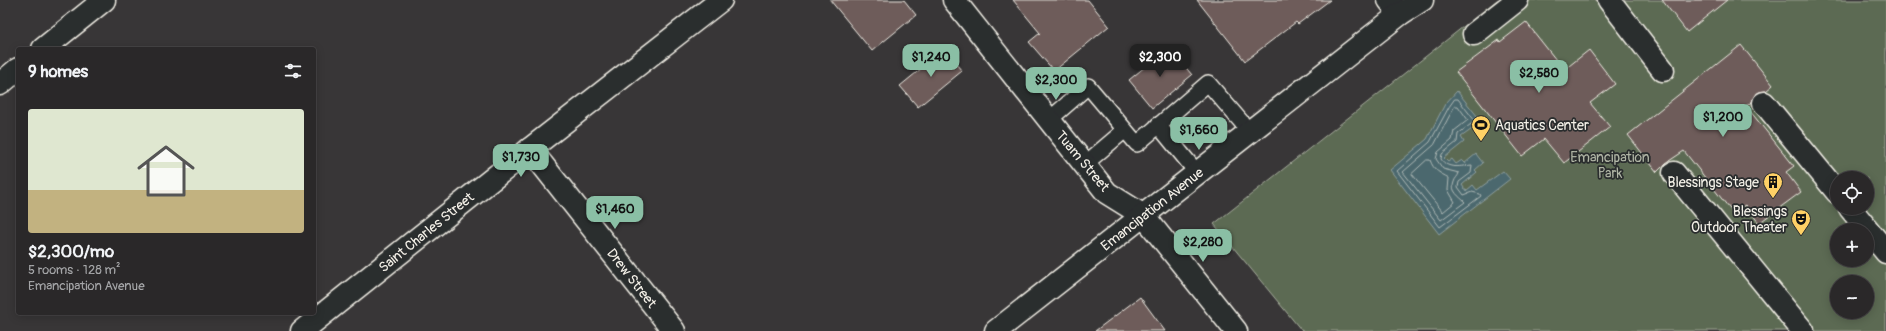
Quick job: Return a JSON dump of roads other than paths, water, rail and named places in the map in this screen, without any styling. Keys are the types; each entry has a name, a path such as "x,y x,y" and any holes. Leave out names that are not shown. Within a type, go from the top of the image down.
{"street":[{"path":"45,47 104,0"},
{"name":"Saint Charles Street","path":"304,330 530,149 721,0"},
{"name":"Tuam Street","path":"954,0 1108,193 1144,216 1236,331"},
{"name":"Emancipation Avenue","path":"1004,328 1250,132 1395,7 1422,0"},
{"path":"1474,34 1517,0"},
{"path":"1609,0 1663,70"},
{"path":"0,84 16,71"},
{"path":"1764,103 1830,183"},
{"name":"Drew Street","path":"530,149 674,331"},
{"path":"1674,173 1802,331"},
{"path":"1856,215 1886,252"}],"lane":[{"path":"1049,120 1088,86 1137,144 1208,83 1250,132"},
{"path":"1158,125 1198,174"},
{"path":"1085,164 1125,130"}],"water":[{"path":"1457,91 1482,122 1461,137 1464,142 1444,158 1448,162 1452,159 1456,164 1462,160 1465,163 1476,154 1483,163 1475,170 1477,172 1462,185 1466,191 1473,185 1477,190 1503,171 1510,179 1439,234 1390,170 1427,139 1445,104"}],"place":[{"name":"Aquatics Center","path":"1481,142"},
{"name":"Blessings Stage","path":"1773,199"},
{"name":"Blessings Outdoor Theater","path":"1801,236"}],"park label":[{"name":"Emancipation Park","path":"1610,166"}]}
